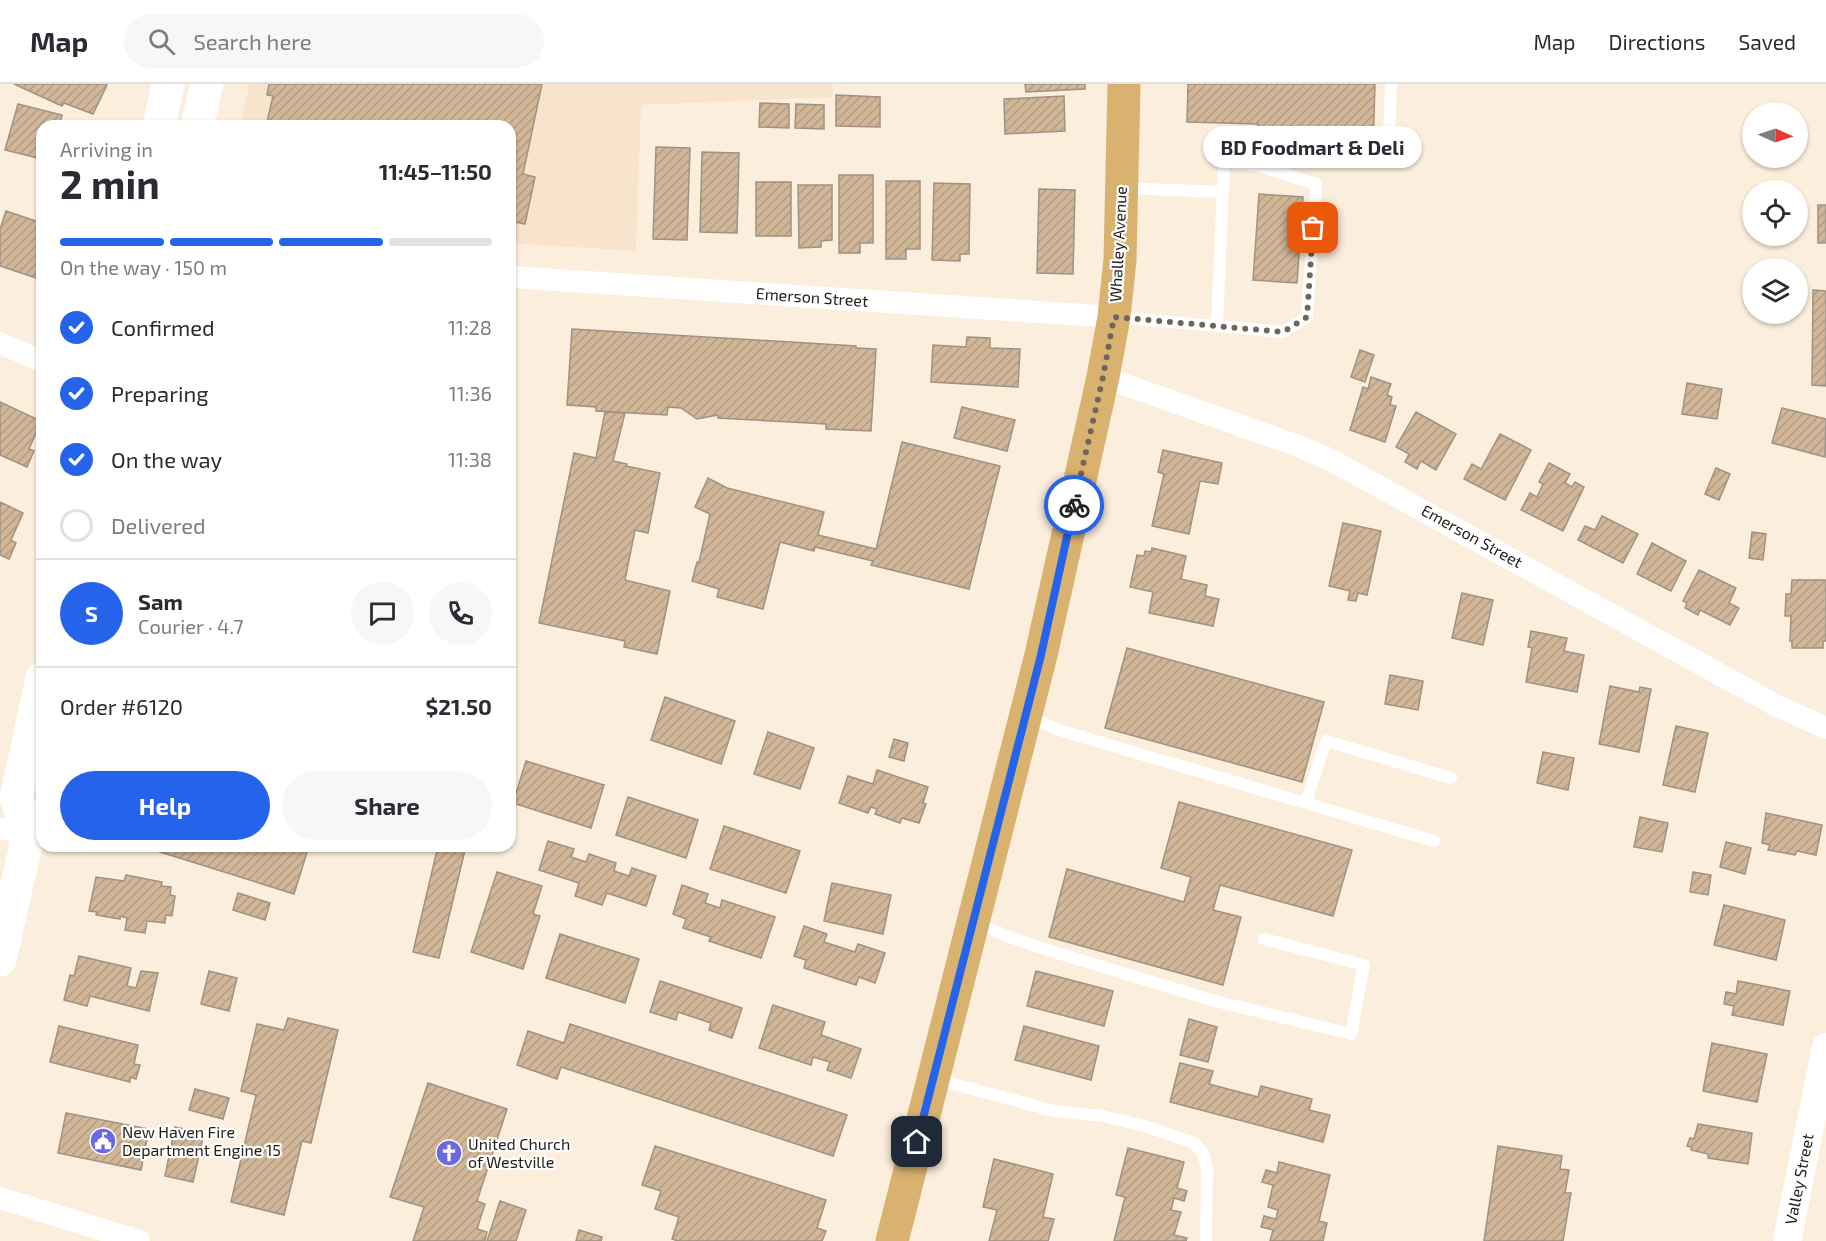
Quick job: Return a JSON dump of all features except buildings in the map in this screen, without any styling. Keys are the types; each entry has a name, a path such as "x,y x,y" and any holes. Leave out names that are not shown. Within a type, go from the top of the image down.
{"main road":[{"path":"160,120 168,84"},
{"path":"198,120 207,84"},
{"name":"Whalley Avenue","path":"892,1241 1026,715 1103,377 1114,317 1120,260 1124,84"},
{"path":"0,960 24,825 16,799 36,706"}],"street":[{"name":"Emerson Street","path":"516,277 1114,317"},
{"path":"0,343 36,358"},
{"name":"Emerson Street","path":"1103,377 1293,444 1329,459 1779,707 1826,728"},
{"name":"Valley Street","path":"1787,1241 1826,1047"},
{"path":"0,1198 139,1241"}],"lane":[{"path":"1389,133 1391,84"},
{"path":"1114,317 1283,332 1307,317 1316,184 1255,165 1224,162 1216,326"},
{"path":"1122,188 1223,192"},
{"path":"1026,715 1059,730 1434,841"},
{"path":"1306,802 1326,741 1451,778"},
{"path":"973,921 1041,948 1215,1001 1351,1035 1364,965 1264,939"},
{"path":"933,1079 1054,1111 1102,1116 1194,1143 1203,1153 1207,1168 1206,1241"}],"shaded area":[{"path":"249,84 833,84 832,97 641,105 636,251 516,243 516,120 242,120"}],"way so far":[{"path":"1074,505 1114,317 1283,332 1307,317 1313,228"}],"place":[{"name":"BD Foodmart & Deli","path":"1313,228"},
{"name":"New Haven Fire Department Engine 15","path":"103,1141"},
{"name":"United Church of Westville","path":"449,1153"}],"route":[{"path":"917,1142 1041,655 1074,505"}]}
